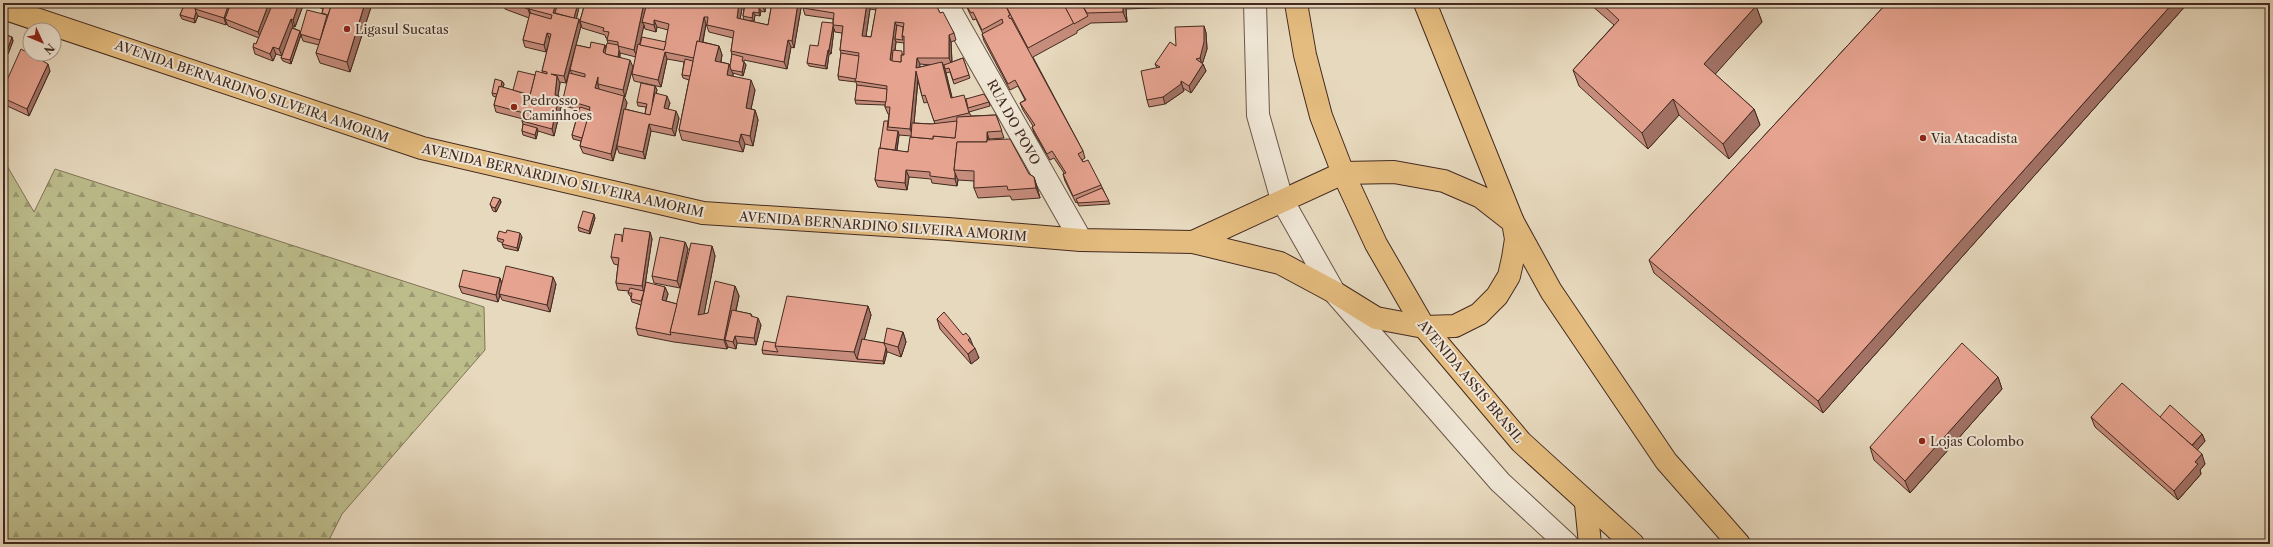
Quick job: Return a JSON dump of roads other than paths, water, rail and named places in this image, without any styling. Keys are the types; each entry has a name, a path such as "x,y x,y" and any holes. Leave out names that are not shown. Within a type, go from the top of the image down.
{"main road":[{"name":"AVENIDA ASSIS BRASIL","path":"1296,3 1305,55 1321,116 1343,173 1376,244 1424,327 1521,442 1586,504 1632,544"},
{"path":"1425,3 1513,222 1551,291 1666,461 1739,544"},
{"name":"AVENIDA BERNARDINO SILVEIRA AMORIM","path":"3,8 422,148 703,213 948,229 1080,240 1193,242 1280,264 1334,292 1376,318 1424,327 1455,326 1479,314 1497,296 1509,276 1514,258 1516,239 1513,222 1481,197 1444,181 1394,172 1343,173 1193,242"},
{"path":"1586,504 1590,544"}],"street":[{"name":"RUA DO POVO","path":"946,3 1080,240"},
{"path":"1255,3 1258,115 1282,200 1334,292 1500,482 1567,544"}],"place":[{"name":"Ligasul Sucatas","path":"347,29"},
{"name":"Pedrosso Caminhões","path":"514,107"},
{"name":"Via Atacadista","path":"1923,138"},
{"name":"Lojas Colombo","path":"1922,441"}]}
